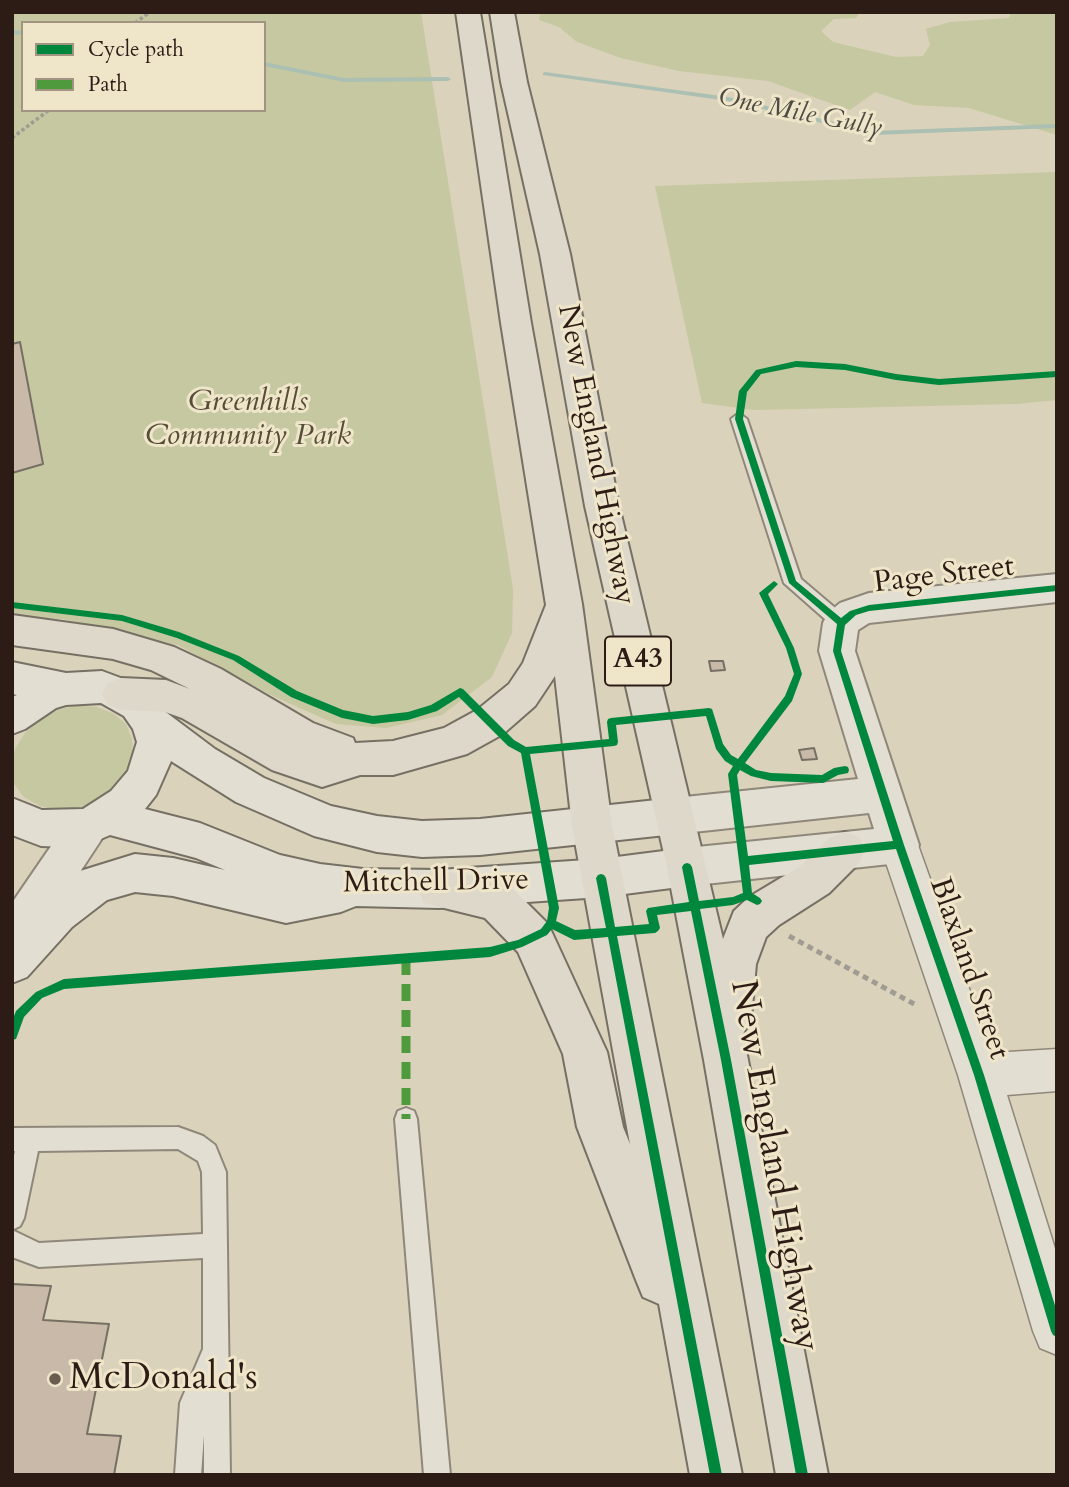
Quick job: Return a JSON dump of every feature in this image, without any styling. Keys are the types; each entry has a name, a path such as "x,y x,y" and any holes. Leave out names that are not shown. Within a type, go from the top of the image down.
{"highway":[{"name":"New England Highway","path":"468,12 516,323 564,604 564,748 592,825 601,878 627,931 695,1370 716,1475"},
{"name":"New England Highway","path":"502,12 514,82 555,254 602,506 675,816 681,894 726,1060 802,1475"},
{"path":"121,694 166,696 195,707 286,758 322,770 360,758 393,758 500,732 539,670 564,604"},
{"path":"12,630 113,644 161,658 208,680 299,735 360,758"},
{"path":"726,1060 730,990 735,964 749,925 764,911 814,880 845,850"},
{"path":"439,889 477,896 499,904 533,938 585,1052 600,1127 695,1370"}],"main road":[{"name":"Page Street","path":"841,623 853,613 869,608 1057,588"},
{"name":"Blaxland Street","path":"841,623 837,651 900,845"},
{"path":"12,678 66,689 102,687 121,694"},
{"path":"12,718 43,697 66,689"},
{"name":"Mitchell Drive","path":"121,694 137,705 149,722 201,761 250,790 328,823 377,834 422,839 538,819 592,825 883,794"},
{"path":"12,939 97,822 125,803 142,783 151,764 156,742 149,722"},
{"name":"Mitchell Drive","path":"12,816 41,828 97,822 200,841 278,873 320,883 363,888 439,889 601,878 681,894 845,850 900,845"},
{"path":"12,963 57,913 95,884 135,873 173,877 286,904 363,888"}],"street":[{"name":"Blaxland Street","path":"900,845 979,1075 1057,1331"},
{"path":"979,1075 1057,1070"}],"lane":[{"path":"739,419 793,583 841,623"},
{"path":"407,1119 437,1475"},
{"path":"12,1219 21,1140 178,1138 195,1144 207,1153 214,1172 217,1475"},
{"path":"12,1242 24,1251 39,1255 215,1245"},
{"path":"188,1475 193,1403 216,1348"}],"path":[{"path":"12,138 45,112"},
{"path":"500,732 525,751 564,748"},
{"path":"525,751 538,819"},
{"path":"627,931 655,928 651,911 681,894"},
{"path":"781,932 912,1006 927,1003"}],"green space":[{"name":"Greenhills Community Park","path":"12,12 421,12 513,589 512,633 492,677 442,715 386,728 336,724 275,697 178,645 63,619 12,616"},
{"path":"541,12 860,12 856,18 834,19 821,31 833,42 896,57 923,56 930,45 926,29 950,22 1009,18 1011,12 1057,12 1057,135 969,108 914,105 875,92 850,110 768,81 679,71 621,58 577,42 559,27 539,20"},
{"path":"1057,172 1057,400 1016,404 754,410 702,403 655,186"},
{"path":"78,705 97,707 114,714 126,724 132,739 133,755 126,772 114,787 98,800 79,808 59,810 40,806 24,797 14,784 12,761 15,749 25,733 40,719 58,710"}],"building":[{"path":"20,342 43,464 12,473 12,344"},
{"path":"709,661 723,661 725,670 711,671"},
{"path":"814,748 817,759 802,760 799,750"},
{"name":"McDonald's","path":"12,1284 51,1286 43,1320 109,1324 87,1434 121,1436 114,1475 12,1475"}],"waterway":[{"name":"One Mile Gully","path":"12,32 21,33"},
{"name":"One Mile Gully","path":"266,64 344,80 448,79"},
{"name":"One Mile Gully","path":"545,74 728,99 873,133 1057,126"}],"marked path":[{"path":"406,958 406,1119"}],"cycle path":[{"path":"841,623 793,583 739,419 743,391 759,372 796,364 845,367 939,382 1057,374"},
{"path":"757,901 748,895 732,774 789,698 798,674 790,648 763,593 774,584"},
{"path":"841,623 853,613 869,608 1057,588"},
{"path":"12,605 122,618 179,635 236,658 294,694 342,714 373,720 408,716 434,708 460,692 511,743 525,751 614,742 611,722 709,712 719,746 728,758 754,773 771,777 823,779 837,771 845,770"},
{"path":"841,623 837,651 899,845 979,1075 1057,1331"},
{"path":"12,1035 20,1014 39,995 64,984 490,952 519,944 544,932 551,923 554,908 525,751"},
{"path":"744,861 899,845"},
{"path":"687,867 726,1060 802,1475"},
{"path":"601,878 716,1475"},
{"path":"551,923 574,935 655,928 651,911 733,901 748,895"}],"place":[{"name":"McDonald's","path":"55,1379"}]}
